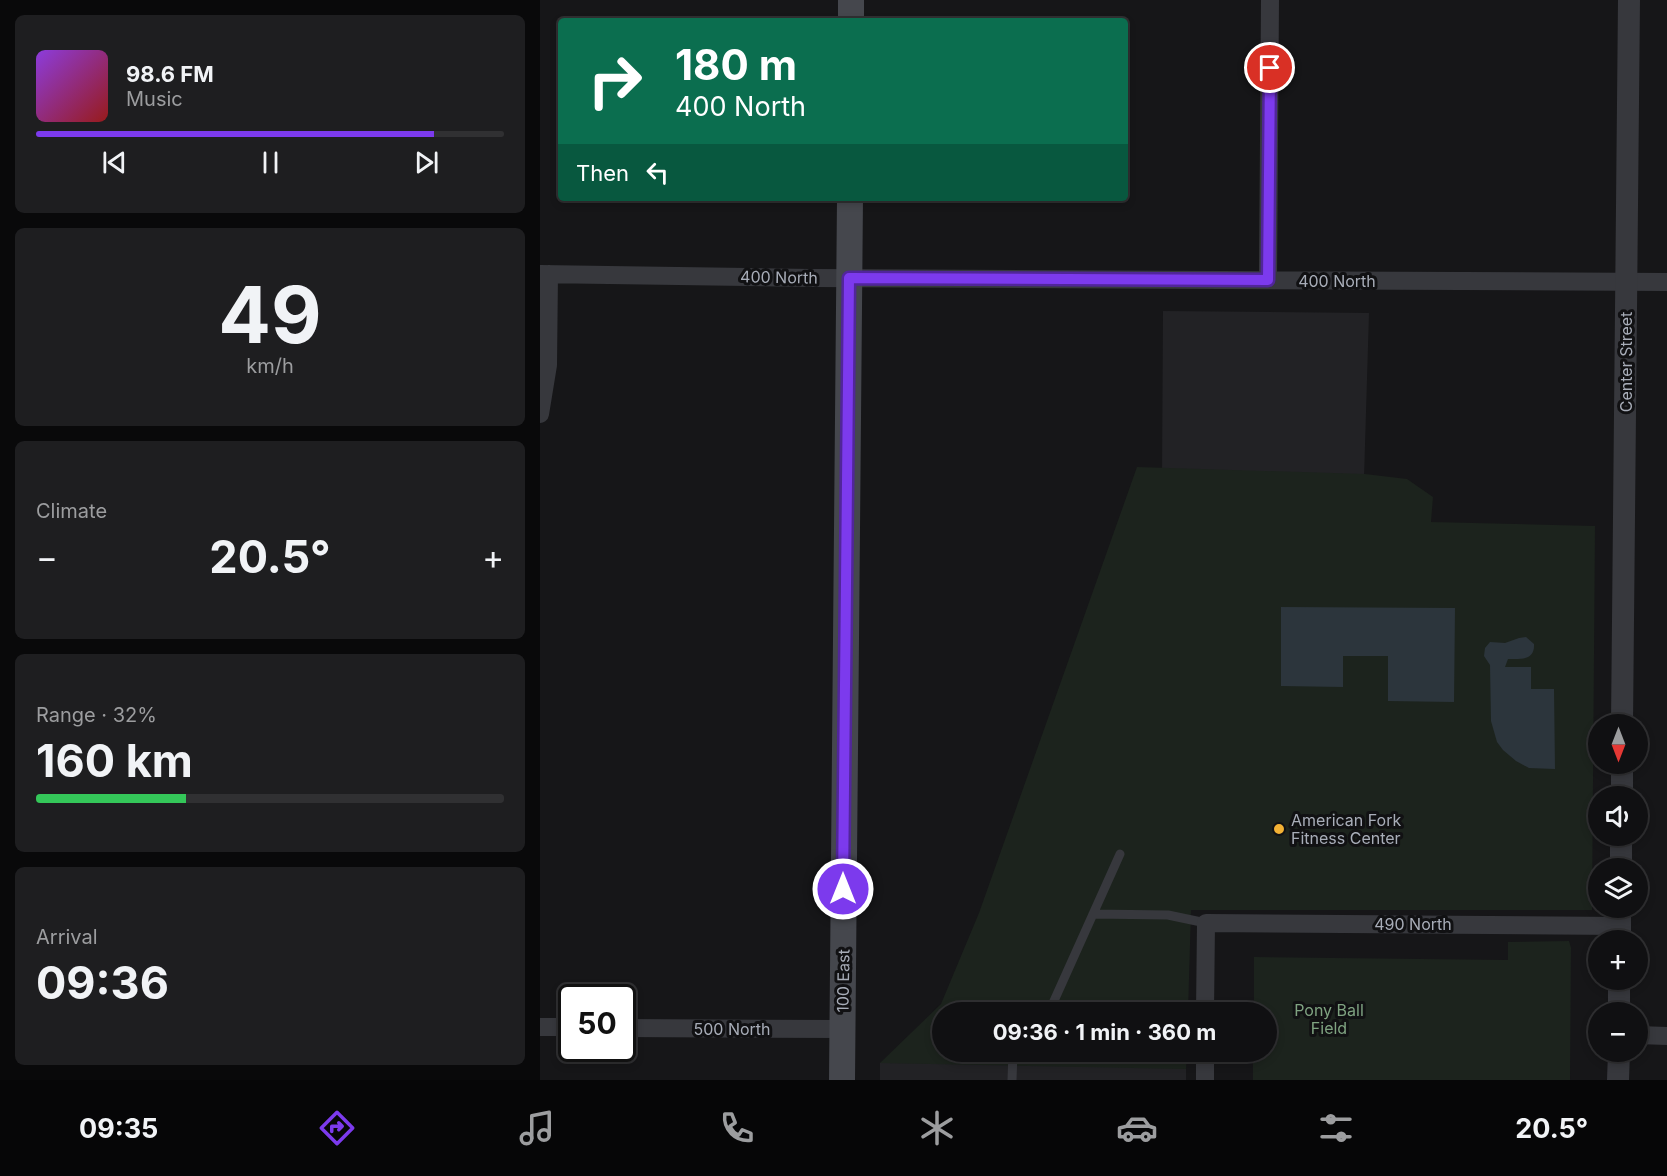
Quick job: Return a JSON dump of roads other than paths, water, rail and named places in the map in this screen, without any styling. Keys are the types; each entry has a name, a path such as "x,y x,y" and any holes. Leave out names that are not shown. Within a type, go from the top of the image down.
{"main road":[{"path":"851,0 851,18"},
{"name":"100 East","path":"842,1080 850,201"}],"street":[{"path":"1268,280 1270,0"},
{"name":"Center Street","path":"1622,714 1629,0"},
{"path":"540,414 548,364 544,274"},
{"name":"400 North","path":"544,274 849,278 1667,282"},
{"path":"1205,1002 1206,923"},
{"name":"490 North","path":"1206,923 1620,925"},
{"path":"540,1027 558,1028"},
{"name":"500 North","path":"636,1028 842,1029"},
{"path":"1648,1035 1667,1036"},
{"path":"1205,1062 1205,1080"},
{"path":"1618,1062 1618,1080"}],"lane":[{"path":"1053,1002 1119,854"},
{"path":"1093,914 1168,915 1206,923"},
{"path":"1012,1080 1013,1062"}],"place":[{"name":"American Fork Fitness Center","path":"1279,829"}],"park label":[{"name":"Pony Ball Field","path":"1329,1019"}]}
